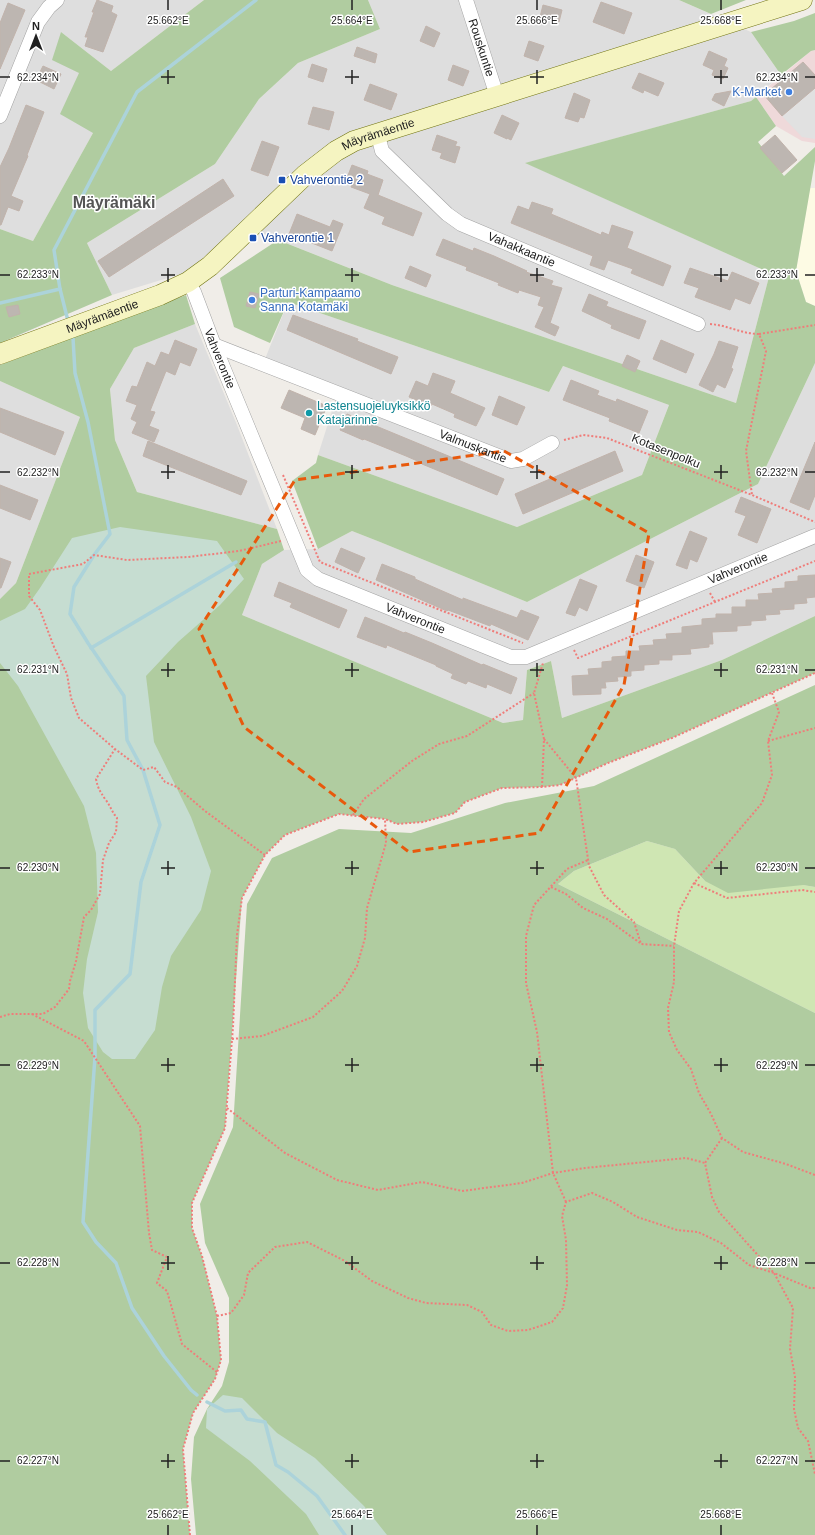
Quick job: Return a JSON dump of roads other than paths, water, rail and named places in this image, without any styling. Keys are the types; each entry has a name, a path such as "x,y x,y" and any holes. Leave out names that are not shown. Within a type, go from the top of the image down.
{"street":[{"path":"0,116 38,22 49,7 57,0"},
{"name":"Rouskuntie","path":"466,0 497,96"},
{"name":"Mäyrämäentie","path":"1,350 160,295 188,282 210,266 305,175 336,151 354,141 802,0"},
{"name":"Vahakkaantie","path":"375,134 382,151 447,214 461,224 698,324"},
{"name":"Vahverontie","path":"188,282 194,292 214,345 307,570 318,579 511,657 519,658 534,654 815,536"},
{"name":"Valmuskantie","path":"214,345 511,461 523,459 552,443"}],"waterway":[{"path":"67,317 60,289 54,250 137,92 256,0"},
{"path":"0,303 60,289"},
{"path":"73,338 75,373 88,422 110,534 94,555 74,587 70,614 124,696 127,740 143,770 160,825 141,882 130,974 95,1010 95,1057 83,1222 96,1242 116,1263 132,1308 164,1356 191,1390 197,1395"},
{"path":"91,648 236,562"},
{"path":"207,1402 225,1411 241,1410 247,1419 265,1422 276,1465 288,1472 317,1496 345,1535"}],"place":[{"name":"K-Market","path":"789,92"},
{"name":"Vahverontie 2","path":"282,180"},
{"name":"Vahverontie 1","path":"253,238"},
{"name":"Parturi-Kampaamo Sanna Kotamäki","path":"252,300"},
{"name":"Lastensuojeluyksikkö Katajarinne","path":"309,413"}],"district":[{"name":"Mäyrämäki","path":"114,202"}]}
